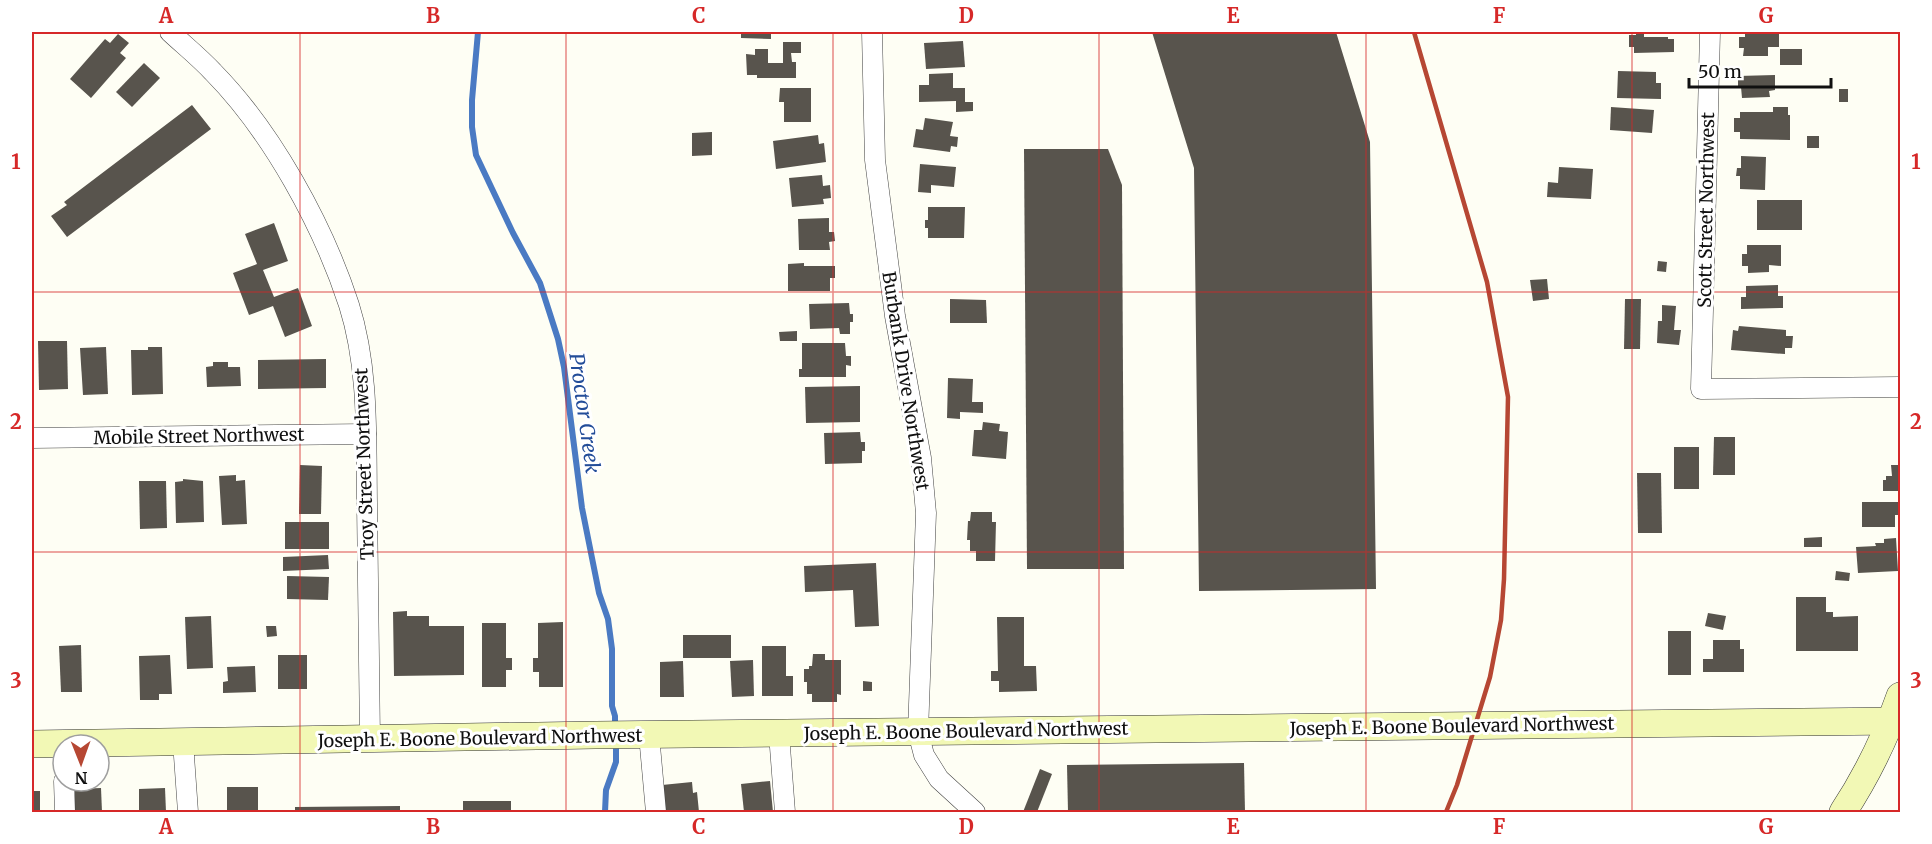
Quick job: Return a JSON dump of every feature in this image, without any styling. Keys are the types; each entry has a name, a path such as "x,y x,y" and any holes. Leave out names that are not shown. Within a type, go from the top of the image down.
{"main road":[{"name":"Joseph E. Boone Boulevard Northwest","path":"111,743 918,732 1897,712"},
{"path":"1843,813 1897,712"},
{"name":"Joseph E. Boone Boulevard Northwest","path":"32,744 51,744"}],"street":[{"name":"Troy Street Northwest","path":"170,32 214,73 256,123 292,178 331,256 350,306 362,367 366,434 370,739"},
{"name":"Burbank Drive Northwest","path":"872,32 875,160 895,316 921,458 926,513 918,732"},
{"name":"Scott Street Northwest","path":"1710,32 1701,389 1900,387"},
{"name":"Mobile Street Northwest","path":"32,438 366,434"},
{"path":"918,732 924,755 939,779 975,813"},
{"path":"779,734 785,813"},
{"path":"640,735 656,813"},
{"path":"183,742 188,813"},
{"path":"64,793 65,813"}],"building":[{"path":"741,32 771,32 771,39 741,38"},
{"path":"1152,32 1336,32 1370,142 1376,589 1199,591 1194,168"},
{"path":"1636,32 1644,32 1644,37 1674,39 1674,52 1634,53 1634,47 1629,47 1629,35 1636,35"},
{"path":"1745,32 1779,32 1779,47 1768,47 1768,56 1743,56 1744,48 1739,48 1739,37 1745,37"},
{"path":"118,34 129,43 120,53 126,58 91,98 70,79 105,39 110,43"},
{"path":"963,41 965,67 926,69 924,43"},
{"path":"783,42 801,42 801,53 791,53 792,62 796,62 796,78 757,78 757,75 747,75 746,54 755,55 755,49 768,49 768,63 783,63"},
{"path":"1780,49 1802,49 1802,65 1780,65"},
{"path":"144,63 160,78 132,107 116,92"},
{"path":"1618,71 1656,72 1656,83 1661,83 1661,99 1617,98"},
{"path":"953,73 953,88 965,88 965,102 973,102 973,111 956,112 956,101 919,102 919,85 929,85 929,74"},
{"path":"1775,75 1775,90 1769,91 1770,97 1742,98 1741,87 1738,87 1738,76"},
{"path":"780,88 811,88 811,122 784,122 784,102 779,102"},
{"path":"1839,89 1848,89 1848,102 1839,102"},
{"path":"192,105 211,129 67,237 51,216 67,205 64,202"},
{"path":"1611,107 1654,110 1652,133 1610,130"},
{"path":"1773,107 1788,107 1790,140 1740,139 1740,132 1734,132 1734,118 1740,118 1740,112 1773,112"},
{"path":"925,118 953,122 950,136 958,137 957,147 951,146 950,152 913,147 916,129 923,130"},
{"path":"712,132 712,155 692,156 692,133"},
{"path":"818,135 819,144 824,143 826,162 776,169 773,141"},
{"path":"1807,136 1819,136 1819,148 1807,148"},
{"path":"1024,149 1108,149 1122,185 1124,569 1027,569"},
{"path":"1741,156 1766,157 1765,190 1740,189 1740,176 1736,176 1737,168 1741,168"},
{"path":"920,164 956,167 954,187 931,185 931,193 918,192"},
{"path":"1559,167 1593,169 1591,199 1547,197 1548,182 1558,183"},
{"path":"822,175 823,186 830,185 831,198 823,199 824,204 792,207 789,178"},
{"path":"1757,200 1802,200 1802,230 1757,230"},
{"path":"928,207 965,207 964,238 928,238 925,220 928,220"},
{"path":"829,218 829,232 834,232 835,241 829,242 830,250 799,250 798,219"},
{"path":"274,223 288,261 263,270 274,297 298,288 312,326 285,337 273,306 249,315 233,273 257,264 245,234"},
{"path":"1747,245 1781,245 1781,266 1769,265 1769,272 1748,273 1748,266 1742,266 1742,254 1747,254"},
{"path":"1658,261 1667,262 1666,272 1657,271"},
{"path":"804,263 804,266 835,266 835,278 830,278 830,291 788,291 788,264"},
{"path":"1547,279 1549,299 1533,301 1530,280"},
{"path":"1778,285 1778,296 1783,296 1783,308 1741,309 1741,297 1746,297 1746,286"},
{"path":"950,299 986,300 987,323 950,323"},
{"path":"1625,299 1641,299 1640,349 1624,349"},
{"path":"849,303 850,314 853,314 850,334 840,334 839,328 810,329 809,304"},
{"path":"1662,305 1676,306 1674,330 1681,330 1679,345 1657,343 1658,321 1662,321"},
{"path":"1739,326 1786,330 1786,336 1793,336 1792,348 1785,348 1785,354 1731,350 1733,330 1738,331"},
{"path":"797,331 797,341 780,341 779,332"},
{"path":"38,341 67,341 68,389 39,390"},
{"path":"802,343 845,343 846,356 851,356 851,366 846,365 846,377 799,377 799,369 802,369"},
{"path":"106,347 108,394 83,395 80,348"},
{"path":"148,347 162,347 163,394 132,395 131,350 148,350"},
{"path":"326,359 326,388 258,389 258,360"},
{"path":"213,362 228,362 228,367 240,367 241,386 207,387 206,367 213,366"},
{"path":"948,378 973,379 972,402 983,402 983,413 960,412 960,419 947,418"},
{"path":"860,386 860,422 806,423 805,387"},
{"path":"983,422 1000,424 999,431 1008,432 1006,459 972,456 974,430 982,430"},
{"path":"860,432 861,442 865,442 862,463 825,464 824,433"},
{"path":"1714,437 1735,437 1735,475 1713,475"},
{"path":"1674,447 1699,447 1699,489 1674,489"},
{"path":"300,465 322,466 321,514 299,514"},
{"path":"1891,465 1900,465 1900,491 1883,491 1883,480 1886,480 1886,476 1892,476"},
{"path":"1637,473 1661,473 1662,533 1638,533"},
{"path":"236,475 236,481 245,480 247,524 222,525 219,476"},
{"path":"183,479 203,481 204,522 176,523 175,482 183,481"},
{"path":"139,481 166,481 167,528 140,529"},
{"path":"1862,502 1899,502 1900,515 1895,515 1895,527 1862,527"},
{"path":"971,512 992,512 992,522 996,522 995,561 976,561 976,551 970,551 970,540 967,540"},
{"path":"285,522 329,522 329,549 285,549"},
{"path":"1822,537 1822,547 1804,547 1804,538"},
{"path":"1896,538 1898,571 1858,573 1856,547 1876,546 1875,543 1884,543 1884,539"},
{"path":"328,555 329,569 283,571 283,557"},
{"path":"876,563 879,626 855,627 853,590 805,592 804,566"},
{"path":"1836,571 1850,573 1849,581 1835,580"},
{"path":"287,576 329,577 328,600 287,599"},
{"path":"1796,597 1826,597 1826,612 1833,612 1833,617 1858,616 1858,651 1796,651"},
{"path":"407,611 407,616 429,616 429,626 464,626 464,675 394,676 393,612"},
{"path":"1708,613 1726,616 1723,630 1705,626"},
{"path":"211,616 213,668 187,669 185,617"},
{"path":"997,617 1024,617 1024,666 1036,666 1037,691 999,692 999,681 991,681 991,671 998,671"},
{"path":"563,622 563,687 539,687 539,672 533,672 533,658 538,658 538,623"},
{"path":"482,623 506,623 506,658 512,658 512,670 506,670 506,687 482,687"},
{"path":"266,626 276,626 277,636 267,637"},
{"path":"1668,631 1691,631 1691,675 1668,675"},
{"path":"683,635 731,635 731,658 683,658"},
{"path":"1713,640 1740,640 1740,649 1744,649 1744,672 1703,672 1703,659 1713,659"},
{"path":"81,645 82,692 61,692 59,646"},
{"path":"762,646 786,646 786,676 793,676 793,696 762,696"},
{"path":"813,654 825,654 825,660 841,660 841,695 837,694 837,702 812,702 812,694 807,694 804,669 812,666"},
{"path":"170,655 172,694 159,694 159,700 140,700 139,656"},
{"path":"278,655 307,655 307,689 278,689"},
{"path":"753,660 754,696 732,697 730,661"},
{"path":"683,661 684,697 660,697 660,662"},
{"path":"255,666 256,692 223,693 223,682 228,681 227,667"},
{"path":"863,681 872,682 872,691 863,691"},
{"path":"1244,763 1245,812 1068,812 1067,765"},
{"path":"1040,769 1052,774 1037,812 1023,812"},
{"path":"770,781 773,812 744,812 741,784"},
{"path":"692,782 693,793 697,792 699,812 665,812 662,785"},
{"path":"227,787 258,787 258,812 227,812"},
{"path":"165,788 166,812 139,812 139,789"},
{"path":"32,791 40,791 40,812 32,812"},
{"path":"75,793 101,793 102,812 75,812"},
{"path":"463,801 511,801 511,812 463,812"},
{"path":"400,806 400,812 295,812 295,807"}],"waterway":[{"name":"Proctor Creek","path":"478,32 472,100 472,127 476,155 540,283 558,339 564,367 582,508 599,593 608,619 612,649 612,706 615,727"},
{"name":"Proctor Creek","path":"605,812 606,790 616,762 616,740"}],"railway":[{"path":"1414,32 1487,282 1508,397 1501,620 1490,677 1457,785 1446,812"}]}
